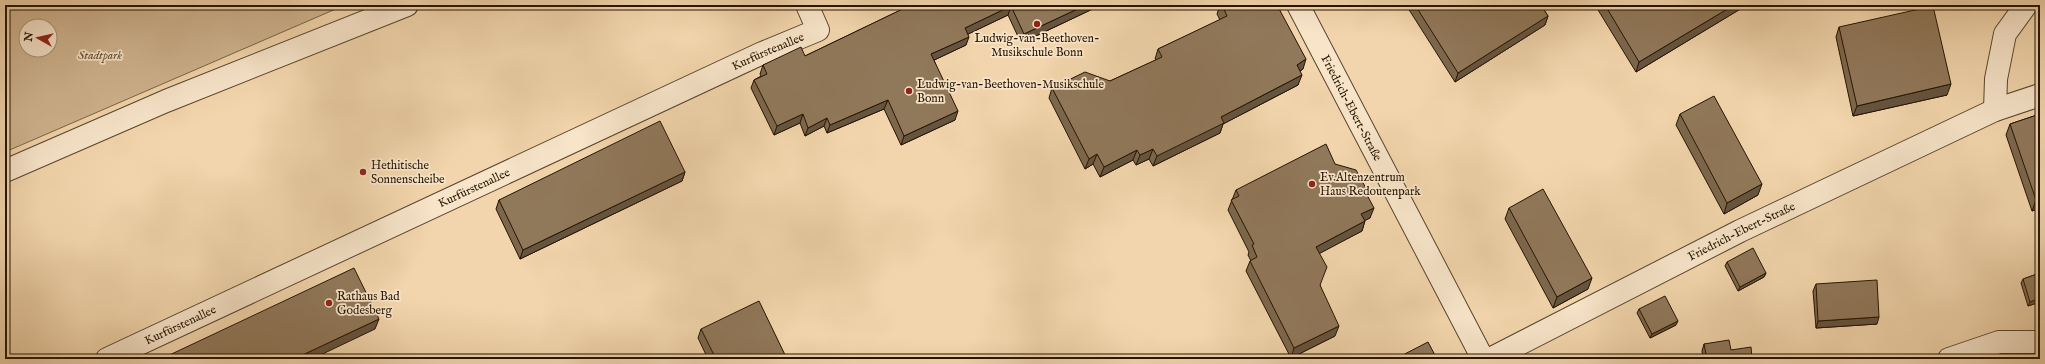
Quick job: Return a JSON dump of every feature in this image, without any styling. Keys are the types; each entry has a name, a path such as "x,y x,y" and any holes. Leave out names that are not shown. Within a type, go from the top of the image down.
{"street":[{"path":"5,171 166,102 407,5"},
{"name":"Kurfürstenallee","path":"107,359 760,54 818,30 806,5"},
{"name":"Friedrich-Ebert-Straße","path":"1298,5 1483,359"},
{"path":"1995,110 1996,79 2005,34 2026,5"},
{"name":"Friedrich-Ebert-Straße","path":"1490,359 1740,231 1995,110 2040,95"},
{"path":"1949,359 1999,342 2040,342"}],"green space":[{"name":"Stadtpark","path":"5,5 345,5 5,152"}],"building":[{"path":"911,5 1086,5 1024,34 1011,6 965,28 969,37 931,54 958,111 904,136 888,100 830,125 827,118 808,128 803,114 777,126 754,80 767,74 763,65 801,47 805,56"},
{"path":"1222,5 1277,5 1306,59 1297,65 1302,75 1221,117 1224,123 1157,156 1153,149 1140,155 1137,150 1104,167 1097,154 1089,159 1052,88 1085,72 1110,81 1162,57 1158,49 1227,16"},
{"path":"1415,5 1541,5 1548,16 1458,73"},
{"path":"1605,5 1734,5 1639,62"},
{"path":"1933,6 1951,84 1857,106 1839,27"},
{"path":"1714,96 1762,184 1727,203 1680,114"},
{"path":"2040,114 2040,199 2036,200 2010,124"},
{"path":"660,121 685,172 523,250 499,200"},
{"path":"1326,144 1335,164 1356,170 1368,192 1366,193 1374,208 1361,214 1365,221 1316,247 1327,267 1320,285 1339,326 1294,348 1250,261 1257,257 1252,245 1254,244 1231,200 1239,196 1236,190"},
{"path":"1543,189 1592,278 1557,297 1509,208"},
{"path":"1753,248 1766,273 1740,287 1727,262"},
{"name":"Rathaus Bad Godesberg","path":"354,268 379,319 294,359 161,359"},
{"path":"2040,273 2040,298 2030,302 2023,279"},
{"path":"1877,280 1879,317 1818,321 1816,284"},
{"path":"1665,296 1678,321 1652,334 1639,309"},
{"path":"759,301 787,359 716,359 701,329"},
{"path":"1729,340 1731,350 1751,347 1752,359 1707,359 1704,344"},
{"path":"1428,342 1437,359 1395,359"}],"place":[{"name":"Ludwig-van-Beethoven- Musikschule Bonn","path":"1037,24"},
{"name":"Ludwig-van-Beethoven-Musikschule Bonn","path":"909,91"},
{"name":"Hethitische Sonnenscheibe","path":"363,172"},
{"name":"Ev.Altenzentrum Haus Redoutenpark","path":"1312,184"},
{"name":"Rathaus Bad Godesberg","path":"329,303"}]}
